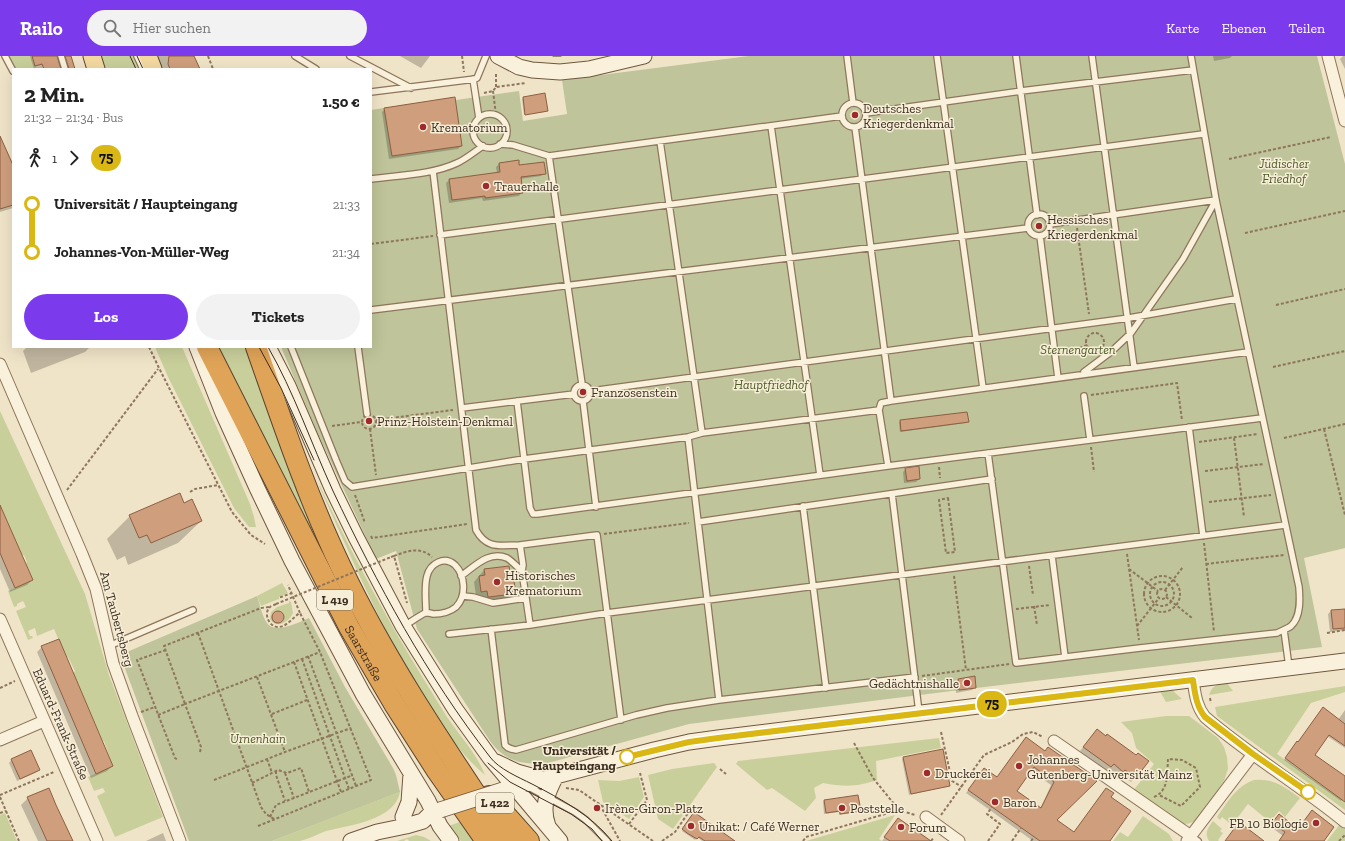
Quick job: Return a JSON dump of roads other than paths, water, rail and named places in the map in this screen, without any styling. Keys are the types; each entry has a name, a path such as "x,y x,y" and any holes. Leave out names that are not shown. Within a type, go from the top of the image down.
{"highway":[{"name":"Saarstraße","path":"208,348 349,627 394,704 436,771 486,841"},
{"name":"Saarstraße","path":"256,348 314,507 340,567 385,650 424,715 508,841"},
{"name":"L 422","path":"458,767 500,808 529,841"}],"main road":[{"path":"92,56 96,68"},
{"path":"148,56 153,68"}],"street":[{"path":"498,56 519,67 532,70 560,72 589,69 644,56"},
{"path":"1328,56 1343,106 1345,121"},
{"name":"Saarstraße","path":"197,348 223,413 279,536 347,665 411,774 436,811 440,826 451,841"},
{"path":"269,348 288,386 352,530 403,626 455,709 491,759 560,841"},
{"name":"Am Taubertsberg","path":"0,364 96,589 113,663 180,841"},
{"name":"Eduard-Frank-Straße","path":"0,619 97,841"},
{"path":"377,832 403,817 419,811 436,811 514,788 555,781 623,758 689,742 1345,661"},
{"path":"1193,680 1196,701 1201,712 1212,723 1253,754 1308,792 1345,822"},
{"path":"0,740 44,721"},
{"path":"1054,741 1145,804 1192,839 1253,754"},
{"path":"491,759 517,772 555,781"},
{"path":"403,817 409,802 411,774"},
{"path":"548,827 544,808 546,797 555,781"},
{"path":"352,841 377,832 423,821 436,811"},
{"path":"930,821 959,841"}],"lane":[{"path":"5,56 12,69"},
{"path":"61,56 65,68"},
{"path":"137,56 143,68"},
{"path":"295,56 314,68"},
{"path":"350,56 412,88"},
{"path":"372,92 412,88 477,78 486,56"},
{"path":"847,56 853,103"},
{"path":"937,56 983,388"},
{"path":"1016,56 1037,214"},
{"path":"1092,56 1129,318 1134,367"},
{"path":"988,453 1016,663 1277,633 1292,626 1296,619 1299,609 1299,587 1236,299 1203,134 1190,56"},
{"path":"866,113 1021,91 1193,70"},
{"path":"473,79 479,118"},
{"path":"853,103 860,104 866,113 866,117 862,124 855,126 845,123 842,116 843,109 849,104 853,103"},
{"path":"500,144 506,134 504,123 496,115 487,114 479,118 473,128 473,133 475,139 483,146 492,148 500,144 513,145 549,156 842,116"},
{"path":"771,126 820,476"},
{"path":"855,126 891,400"},
{"path":"440,235 1203,134"},
{"path":"660,141 702,433"},
{"path":"372,179 433,171 457,163 483,146"},
{"path":"549,156 582,384"},
{"path":"433,171 475,523 479,536 487,543 493,545 520,545 597,535 621,720"},
{"path":"1050,224 1114,216 1216,200"},
{"path":"1082,374 1112,351 1130,333 1183,259 1216,200"},
{"path":"1037,214 1047,218 1050,224 1050,228 1046,233 1040,236 1034,236 1028,228 1029,221 1037,214"},
{"path":"372,310 1028,228"},
{"path":"1040,236 1053,328 1058,378"},
{"path":"591,391 694,378 804,361 1090,324 1236,299"},
{"path":"291,348 346,481 352,487 524,459 688,437 702,433 879,410"},
{"path":"358,348 367,414"},
{"path":"888,466 879,410 881,403 891,400 1248,352"},
{"path":"582,384 587,386 591,391 590,397 583,402"},
{"path":"574,394 575,389 582,384"},
{"path":"462,408 574,394"},
{"path":"574,394 576,398 583,402"},
{"path":"1084,396 1090,440"},
{"path":"517,401 530,508 534,514 596,507 888,466 1262,418"},
{"path":"583,402 596,507"},
{"path":"1189,428 1203,536"},
{"path":"688,437 719,700"},
{"path":"698,522 992,479"},
{"path":"892,494 919,713"},
{"path":"803,506 826,688"},
{"path":"449,634 530,625 607,613 1285,525"},
{"path":"520,545 523,565 522,571 530,625"},
{"path":"1052,556 1065,657"},
{"path":"461,576 482,560 494,557 509,559 522,571"},
{"path":"403,626 426,612 434,614 448,612 458,605 463,596 464,589 459,570 451,562 435,562 430,568 426,580 426,612"},
{"path":"463,596 473,597 493,603 526,598"},
{"path":"109,646 193,610"},
{"path":"491,629 505,745 507,748 516,750 654,710 719,700 915,677"},
{"path":"1284,630 1289,668"},
{"path":"514,788 546,797 575,812 586,820 607,841"}],"tram line":[{"path":"130,56 136,68"},
{"path":"137,56 143,68"},
{"path":"553,56 561,56"},
{"path":"260,348 281,388 314,460"},
{"path":"269,348 286,382 333,491 385,595 424,662 467,726 490,757 498,765 575,808 595,823 612,841"},
{"path":"488,763 510,782 571,814 592,829 602,841"}],"place":[{"name":"Deutsches Kriegerdenkmal","path":"855,115"},
{"name":"Krematorium","path":"423,127"},
{"name":"Trauerhalle","path":"486,186"},
{"name":"Hessisches Kriegerdenkmal","path":"1039,226"},
{"name":"Franzosenstein","path":"583,392"},
{"name":"Prinz-Holstein-Denkmal","path":"369,421"},
{"name":"Historisches Krematorium","path":"497,582"},
{"name":"Gedächtnishalle","path":"967,683"},
{"name":"Universität / Haupteingang","path":"627,757"},
{"name":"Johannes Gutenberg-Universität Mainz","path":"1019,766"},
{"name":"Druckerei","path":"927,773"},
{"name":"Baron","path":"995,802"},
{"name":"Irène-Giron-Platz","path":"597,808"},
{"name":"Poststelle","path":"842,808"},
{"name":"FB 10 Biologie","path":"1316,823"},
{"name":"Unikat: / Café Werner","path":"691,826"},
{"name":"Forum","path":"901,827"}],"park label":[{"name":"Jüdischer Friedhof","path":"1284,170"},
{"name":"Sternengarten","path":"1078,349"},
{"name":"Hauptfriedhof","path":"771,384"},
{"name":"Urnenhain","path":"258,738"}]}
